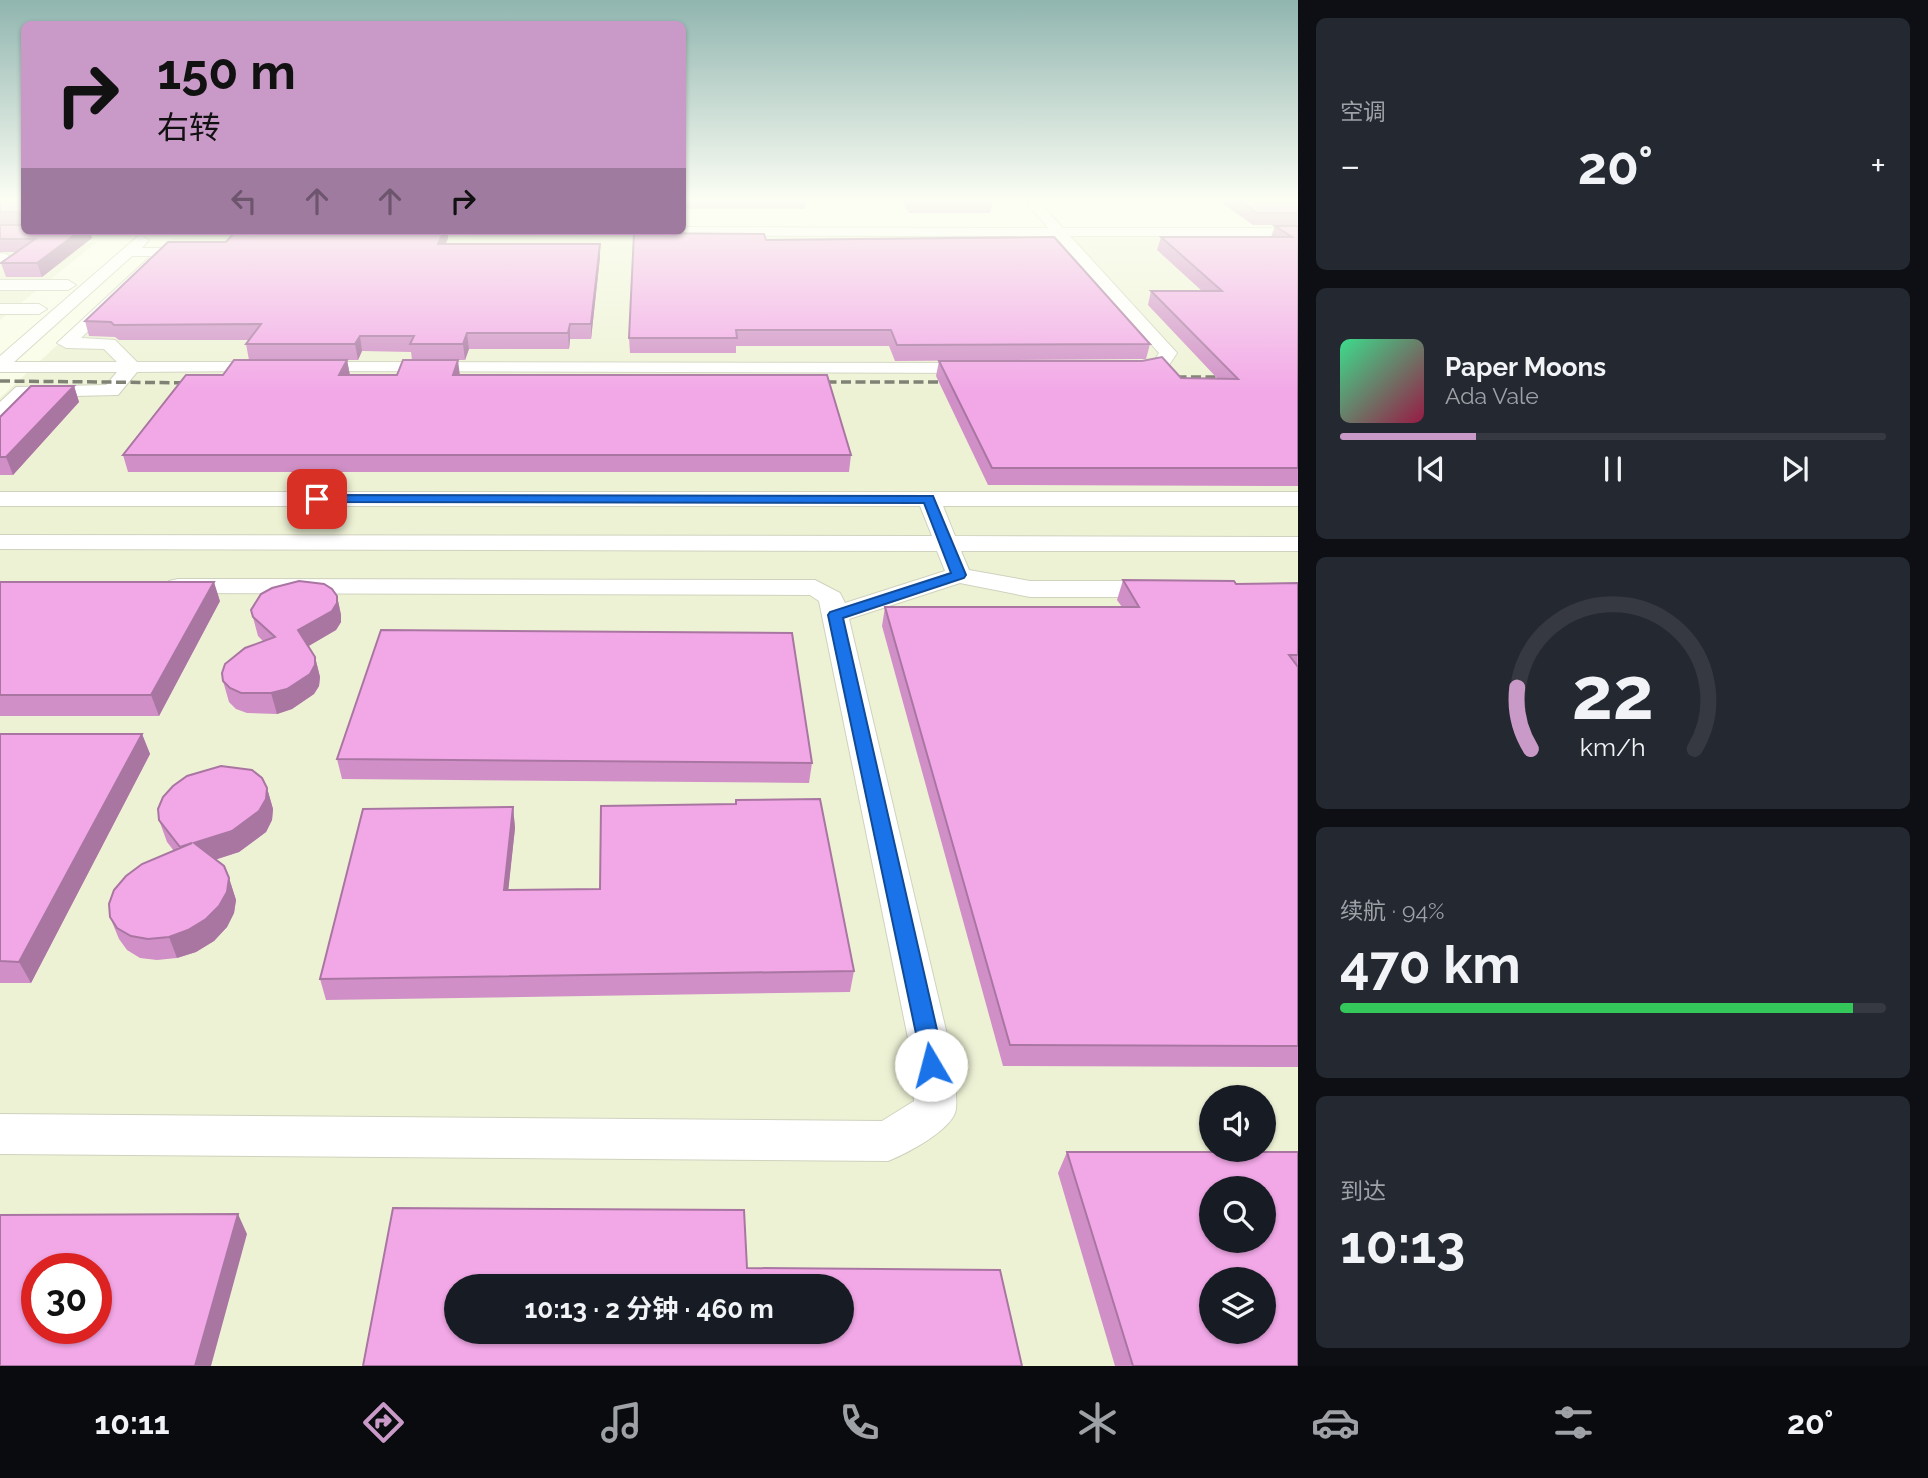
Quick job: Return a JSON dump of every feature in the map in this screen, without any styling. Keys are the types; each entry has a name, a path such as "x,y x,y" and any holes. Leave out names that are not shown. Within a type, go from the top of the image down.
{"street":[{"path":"20,324 92,265"},
{"path":"0,366 115,265"},
{"path":"132,367 109,344 66,343 150,265"},
{"path":"1090,265 1168,353 1161,364 1138,369 1111,369"},
{"path":"0,285 68,285"},
{"path":"0,309 39,309"},
{"path":"0,366 988,368"},
{"path":"0,413 23,391 111,391 132,367"},
{"path":"4,503 29,479"},
{"path":"929,499 959,575"},
{"path":"4,503 1298,499"},
{"path":"0,542 1298,544"},
{"path":"835,615 959,575 1030,589 1178,589"},
{"path":"0,1134 888,1141 935,1110 930,1056 831,598 815,588 152,586"}],"shaded area":[{"path":"0,265 69,265 0,320"},
{"path":"144,265 1298,265 1298,1366 0,1366 0,398"}],"building":[{"path":"144,265 598,265 591,324 570,324 568,333 467,333 463,344 410,344 414,336 360,336 355,344 246,344 261,324 114,325 111,322 85,321"},
{"path":"632,265 1079,265 1150,344 897,345 891,330 736,330 737,338 629,338"},
{"path":"1192,265 1298,265 1298,468 992,468 939,361 1142,361 1162,357 1181,378 1238,379 1151,291 1222,291"},
{"path":"234,360 347,360 339,375 397,375 403,360 458,360 453,375 827,375 851,455 123,455 186,375 223,375"},
{"path":"31,386 74,386 6,457 0,457 0,417"},
{"path":"1123,580 1298,583 1298,655 1289,655 1298,667 1298,1046 1010,1045 885,607 1139,607"},
{"path":"299,581 324,584 337,596 337,603 332,611 298,630 315,657 315,665 310,674 287,689 271,693 241,693 230,688 223,681 225,664 245,648 275,637 253,617 251,610 261,594 272,588"},
{"path":"0,582 214,582 151,695 0,695"},
{"path":"381,630 792,633 812,763 337,759"},
{"path":"0,734 142,734 19,962 0,961"},
{"path":"221,766 252,770 262,778 267,788 266,799 259,811 232,831 194,843 224,866 229,878 227,892 219,906 206,919 169,937 148,939 131,936 117,928 110,917 109,904 114,890 126,876 142,864 192,843 180,847 159,820 158,809 163,797 187,776"},
{"path":"820,799 854,971 320,979 363,809 513,807 504,890 600,889 601,806 736,804 736,800"},
{"path":"1067,1152 1199,1152 1199,1162 1276,1162 1276,1152 1298,1152 1298,1366 1133,1366"},
{"path":"393,1208 744,1210 747,1268 1000,1270 1022,1366 363,1366"},
{"path":"238,1214 195,1366 0,1366 0,1215"}],"railway":[{"path":"1162,377 1235,377"},
{"path":"0,381 199,383"},
{"path":"812,382 959,382"}],"route":[{"path":"317,499 929,499 959,575 835,615 929,1043 931,1065"}]}
